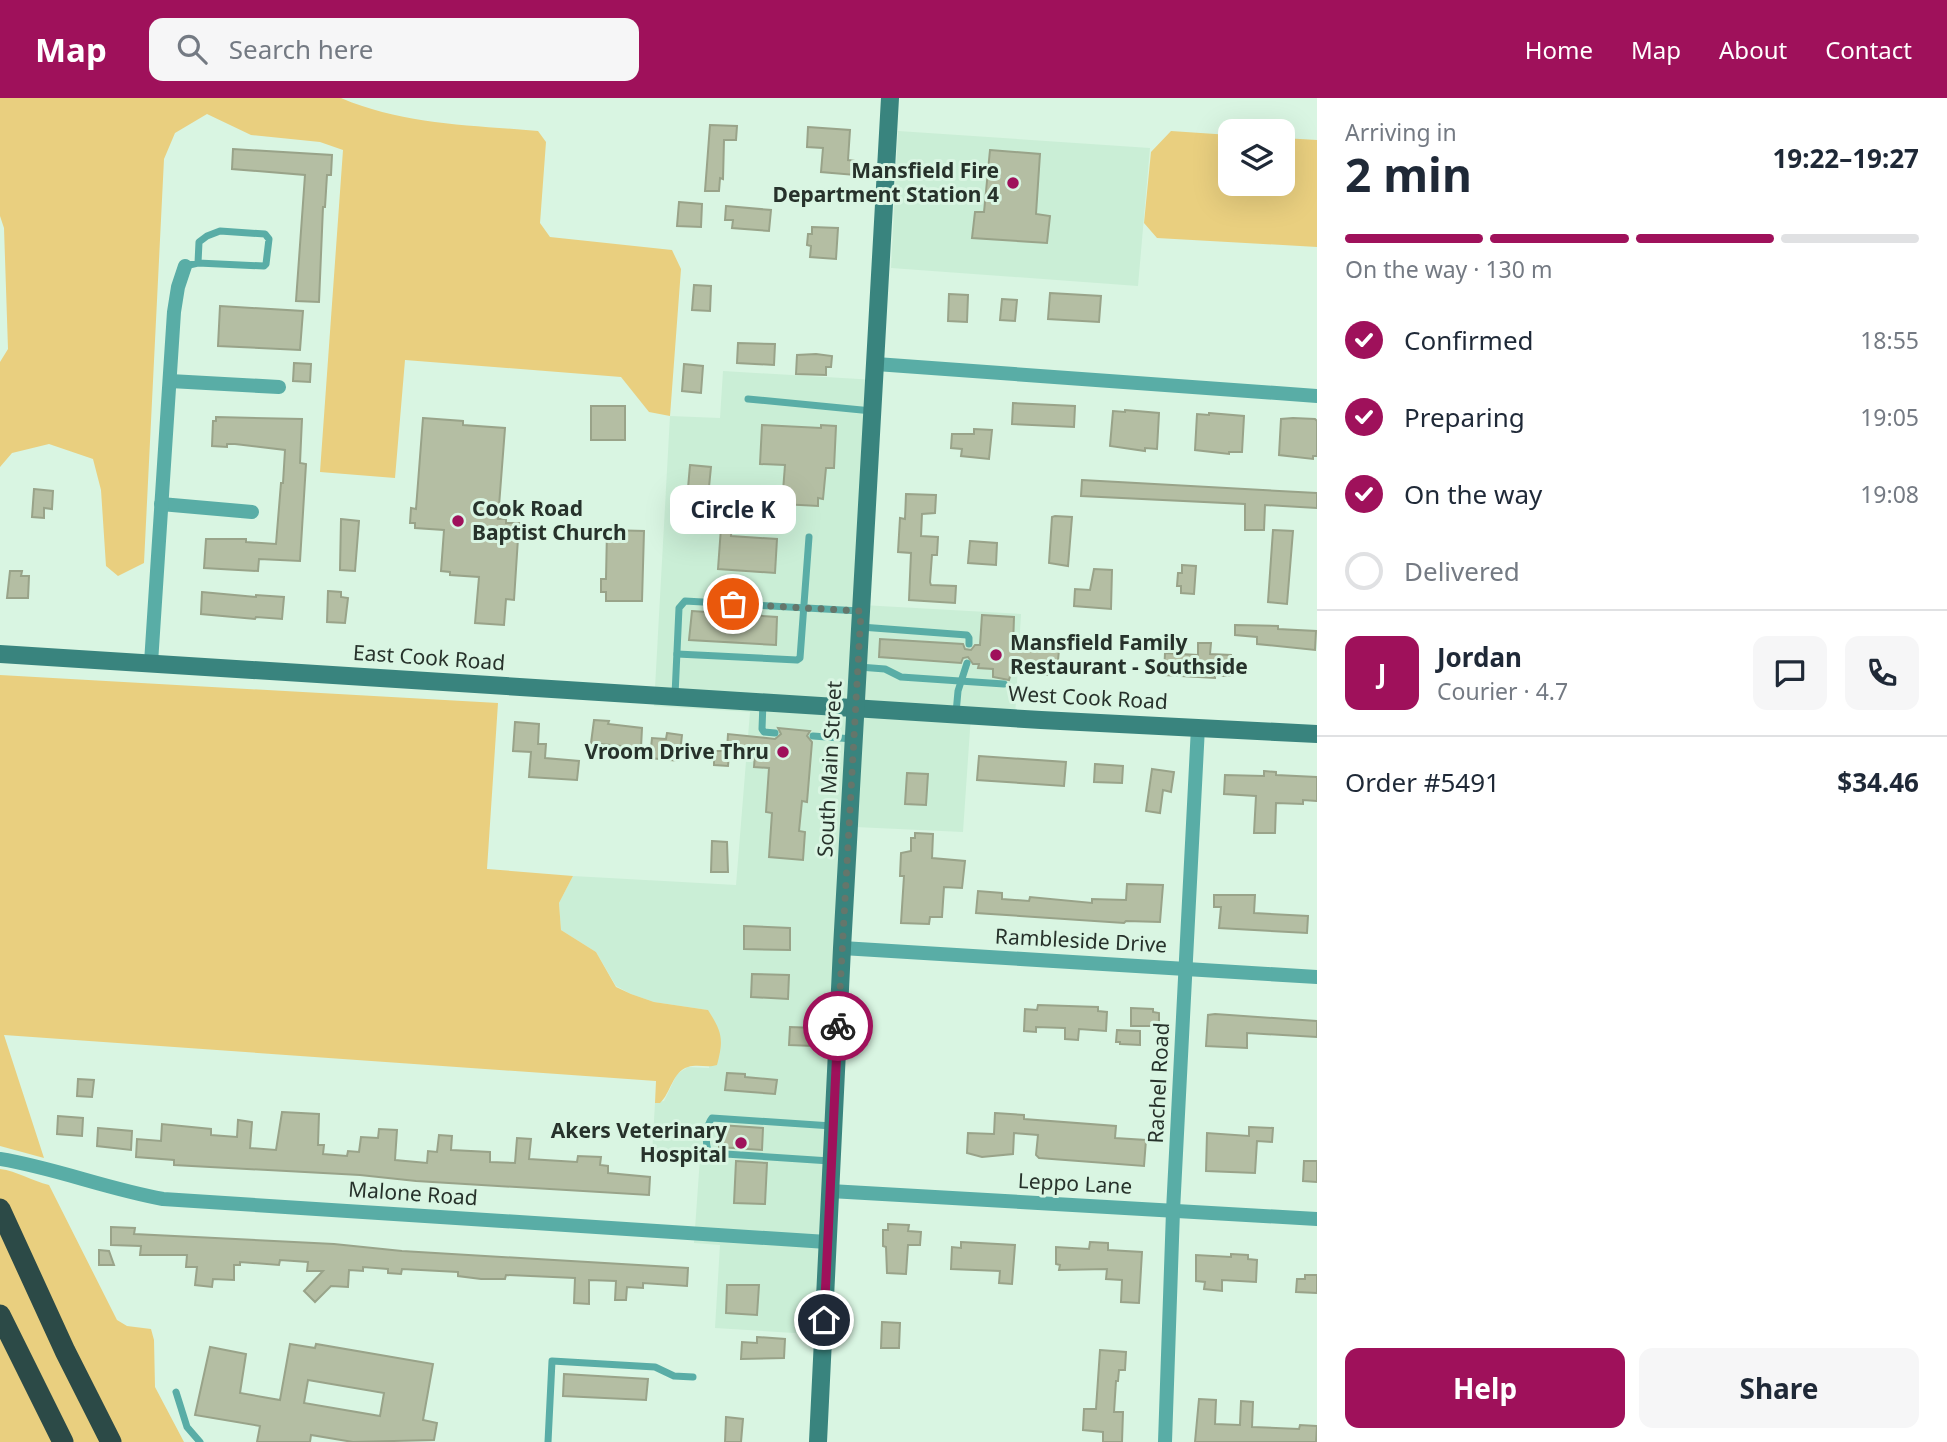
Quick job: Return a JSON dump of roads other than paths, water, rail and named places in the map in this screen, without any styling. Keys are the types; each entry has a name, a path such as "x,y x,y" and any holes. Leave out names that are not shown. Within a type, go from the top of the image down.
{"highway":[{"path":"0,1209 48,1317 111,1442"},
{"path":"0,1315 63,1442"}],"street":[{"name":"South Main Street","path":"818,1442 842,948 890,98"},
{"path":"151,663 176,302 191,264"},
{"path":"876,364 1317,396"},
{"path":"170,381 279,387"},
{"path":"162,504 252,512"},
{"name":"East Cook Road","path":"0,654 856,708"},
{"name":"West Cook Road","path":"856,708 1317,734"},
{"name":"Rachel Road","path":"1165,1442 1173,1211 1198,727"},
{"name":"Rambleside Drive","path":"842,948 1317,977"},
{"name":"Malone Road","path":"0,1159 163,1199 827,1242"},
{"name":"Leppo Lane","path":"830,1191 1317,1219"}],"lane":[{"path":"220,231 265,234 269,239 264,266 191,264 202,238 213,233 220,231"},
{"path":"748,399 873,411"},
{"path":"677,654 797,660 802,656 809,537"},
{"path":"675,696 680,608 685,601 804,608 967,635 969,644"},
{"path":"956,713 967,663"},
{"path":"858,667 885,669 901,677 1004,684"},
{"path":"764,701 762,729 764,732 775,733"},
{"path":"813,736 854,739"},
{"path":"831,1161 710,1153 707,1149 709,1122 712,1118 833,1126"},
{"path":"548,1442 552,1361 655,1367 674,1376 693,1377"},
{"path":"176,1392 187,1427 200,1442"}],"place":[{"name":"Mansfield Fire Department Station 4","path":"1013,183"},
{"name":"Cook Road Baptist Church","path":"458,521"},
{"name":"Circle K","path":"733,604"},
{"name":"Mansfield Family Restaurant - Southside","path":"996,655"},
{"name":"Vroom Drive Thru","path":"783,752"},
{"name":"Akers Veterinary Hospital","path":"741,1143"}]}
